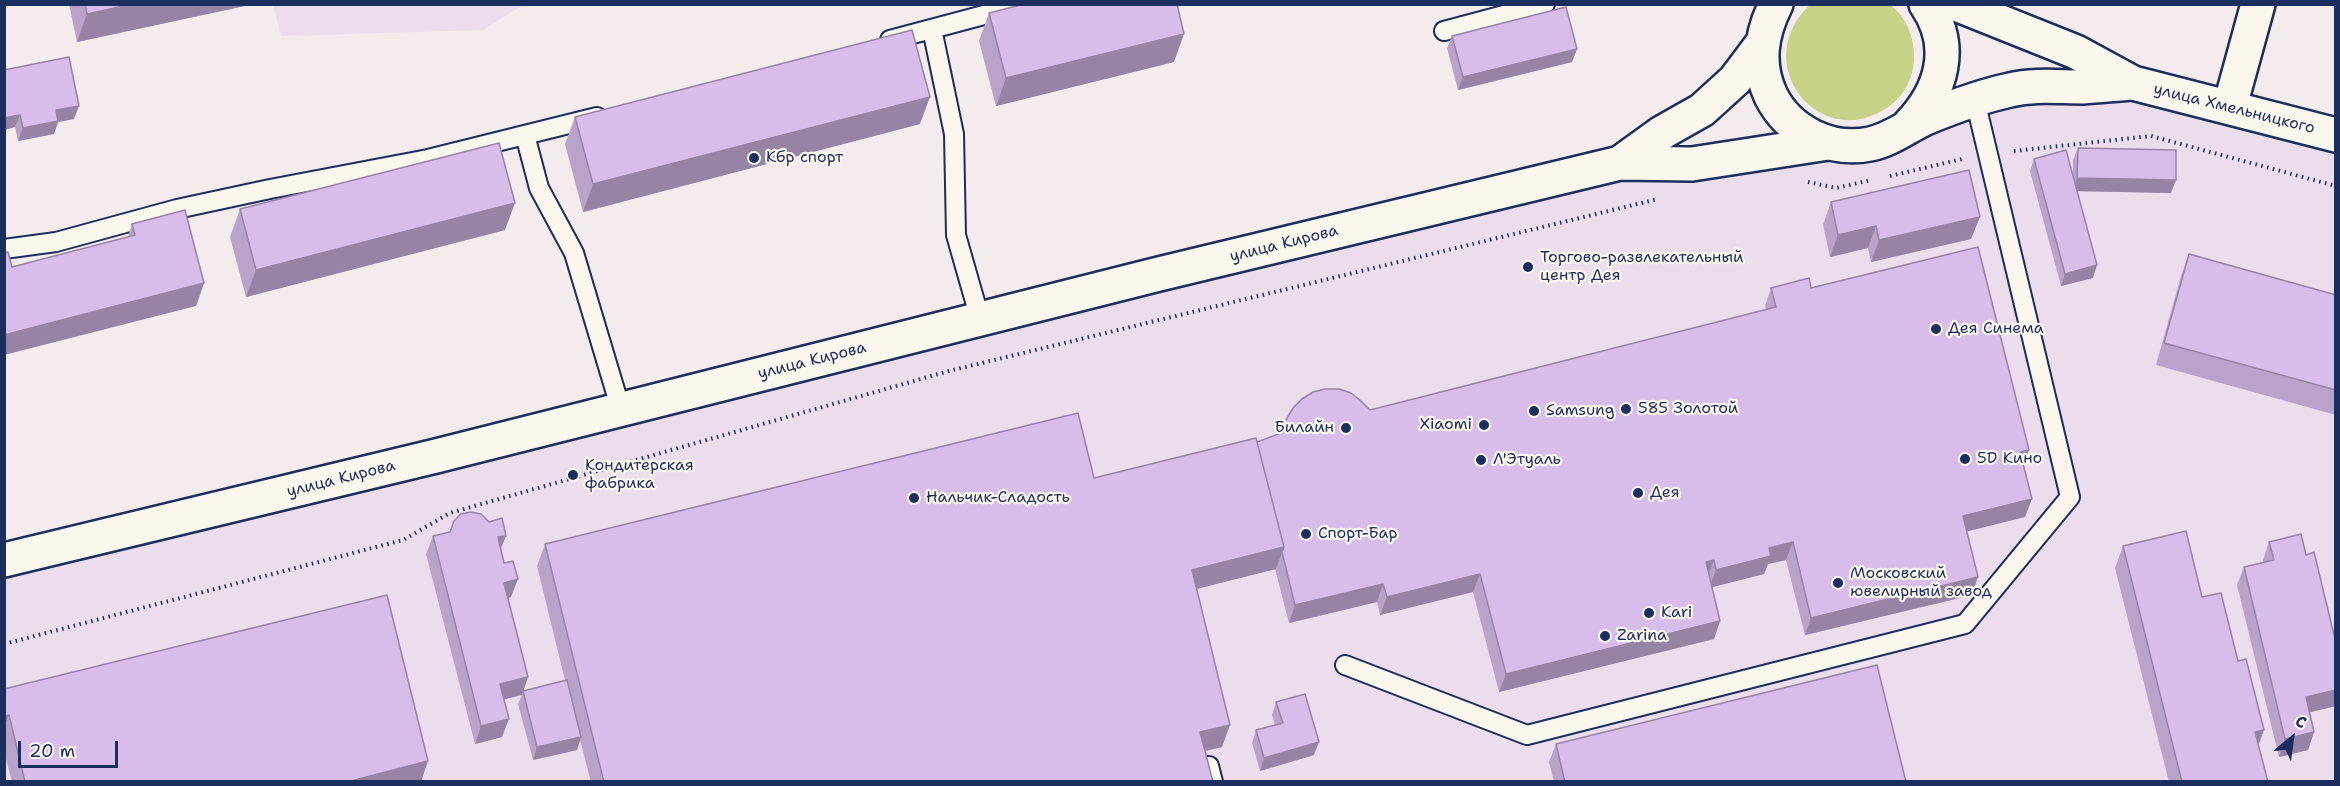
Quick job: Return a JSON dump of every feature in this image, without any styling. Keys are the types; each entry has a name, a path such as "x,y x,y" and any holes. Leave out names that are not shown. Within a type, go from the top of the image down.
{"main road":[{"path":"1776,4 1767,23 1762,44 1761,65 1776,106 1790,122 1808,135 1828,143 1849,146 1871,144 1891,137 1909,125 1924,110 1935,91 1941,70 1942,48 1938,27 1926,4"},
{"path":"1956,4 2076,52 2133,83"},
{"path":"2230,106 2258,4"},
{"path":"1620,163 1663,132 1702,110 1735,80 1762,44"},
{"path":"1909,125 1975,100 2013,89 2133,83"},
{"name":"улица Хмельницкого","path":"2133,83 2336,135"},
{"path":"1620,163 1692,164 1828,143"},
{"name":"улица Кирова","path":"4,560 1620,163"}],"lane":[{"path":"874,44 1025,4"},
{"path":"1444,31 1545,4"},
{"path":"932,29 954,134 956,235 980,319"},
{"path":"1345,665 1527,735 1965,624 2070,497 1975,100"},
{"path":"4,249 56,242 177,209 428,159 619,111"},
{"path":"525,135 539,188 574,253 621,410"}],"path":[{"path":"1802,180 1836,188 1988,153 2151,136 2336,186"},
{"path":"4,644 403,540 450,513 949,371 1664,198"}],"shaded area":[{"path":"273,4 523,5 483,30 281,36"},
{"path":"2084,87 2335,135 2335,781 5,781 4,560 1159,274 1692,164"}],"green space":[{"path":"1811,4 1889,4 1901,15 1909,29 1914,60 1908,85 1892,104 1866,118 1841,120 1819,112 1801,97 1790,76 1786,53 1793,28"}],"building":[{"path":"85,4 133,4 87,14"},
{"path":"1024,4 1177,4 1184,34 1006,78 989,13"},
{"path":"1566,7 1577,49 1463,77 1452,36"},
{"path":"912,30 930,97 593,184 575,117"},
{"path":"69,57 79,106 56,110 58,121 23,128 20,115 4,118 4,70"},
{"path":"499,143 515,203 256,270 240,209"},
{"path":"2078,148 2176,150 2176,180 2077,178"},
{"path":"2066,150 2097,265 2065,274 2034,159"},
{"path":"1969,170 1980,217 1879,240 1876,226 1838,235 1831,202"},
{"path":"185,210 204,283 4,335 4,253 8,252 12,267 135,235 132,224"},
{"name":"Дея","path":"1978,247 2029,450 2020,452 2032,499 1963,516 1978,577 1811,618 1793,542 1769,548 1771,556 1716,570 1714,560 1706,562 1720,621 1506,674 1480,574 1387,597 1383,584 1295,605 1282,552 1284,547 1257,442 1284,432 1286,420 1293,408 1313,392 1339,389 1351,393 1370,410 1776,307 1771,288 1809,278 1811,288"},
{"path":"2189,254 2336,295 2336,390 2164,343"},
{"path":"1078,413 1094,478 1256,438 1284,547 1192,570 1230,725 1200,732 1213,782 604,782 545,544"},
{"path":"471,512 481,514 489,522 502,518 506,536 498,537 504,563 513,561 518,579 504,583 528,677 500,684 509,719 481,726 433,536 450,532 454,521 461,514"},
{"path":"2186,531 2202,597 2221,593 2238,661 2246,659 2264,730 2255,732 2268,782 2182,782 2123,546"},
{"path":"2301,534 2306,555 2314,552 2336,643 2336,690 2306,697 2314,732 2285,739 2244,567 2274,560 2269,542"},
{"path":"387,595 428,761 347,782 25,782 9,715 4,716 4,689"},
{"path":"1877,665 1906,782 1565,782 1556,744"},
{"path":"567,680 581,737 537,747 523,691"},
{"path":"1305,694 1319,742 1264,758 1256,730 1283,723 1276,702"}],"place":[{"name":"Кбр спорт","path":"754,158"},
{"name":"Торгово-развлекательный центр Дея","path":"1528,267"},
{"name":"Дея Синема","path":"1936,329"},
{"name":"585 Золотой","path":"1626,409"},
{"name":"Samsung","path":"1534,411"},
{"name":"Xiaomi","path":"1484,425"},
{"name":"Билайн","path":"1346,428"},
{"name":"5D Кино","path":"1965,459"},
{"name":"Л'Этуаль","path":"1481,460"},
{"name":"Кондитерская фабрика","path":"573,475"},
{"name":"Дея","path":"1638,493"},
{"name":"Нальчик-Сладость","path":"914,498"},
{"name":"Спорт-Бар","path":"1306,534"},
{"name":"Московский ювелирный завод","path":"1838,583"},
{"name":"Kari","path":"1649,613"},
{"name":"Zarina","path":"1605,636"}]}
